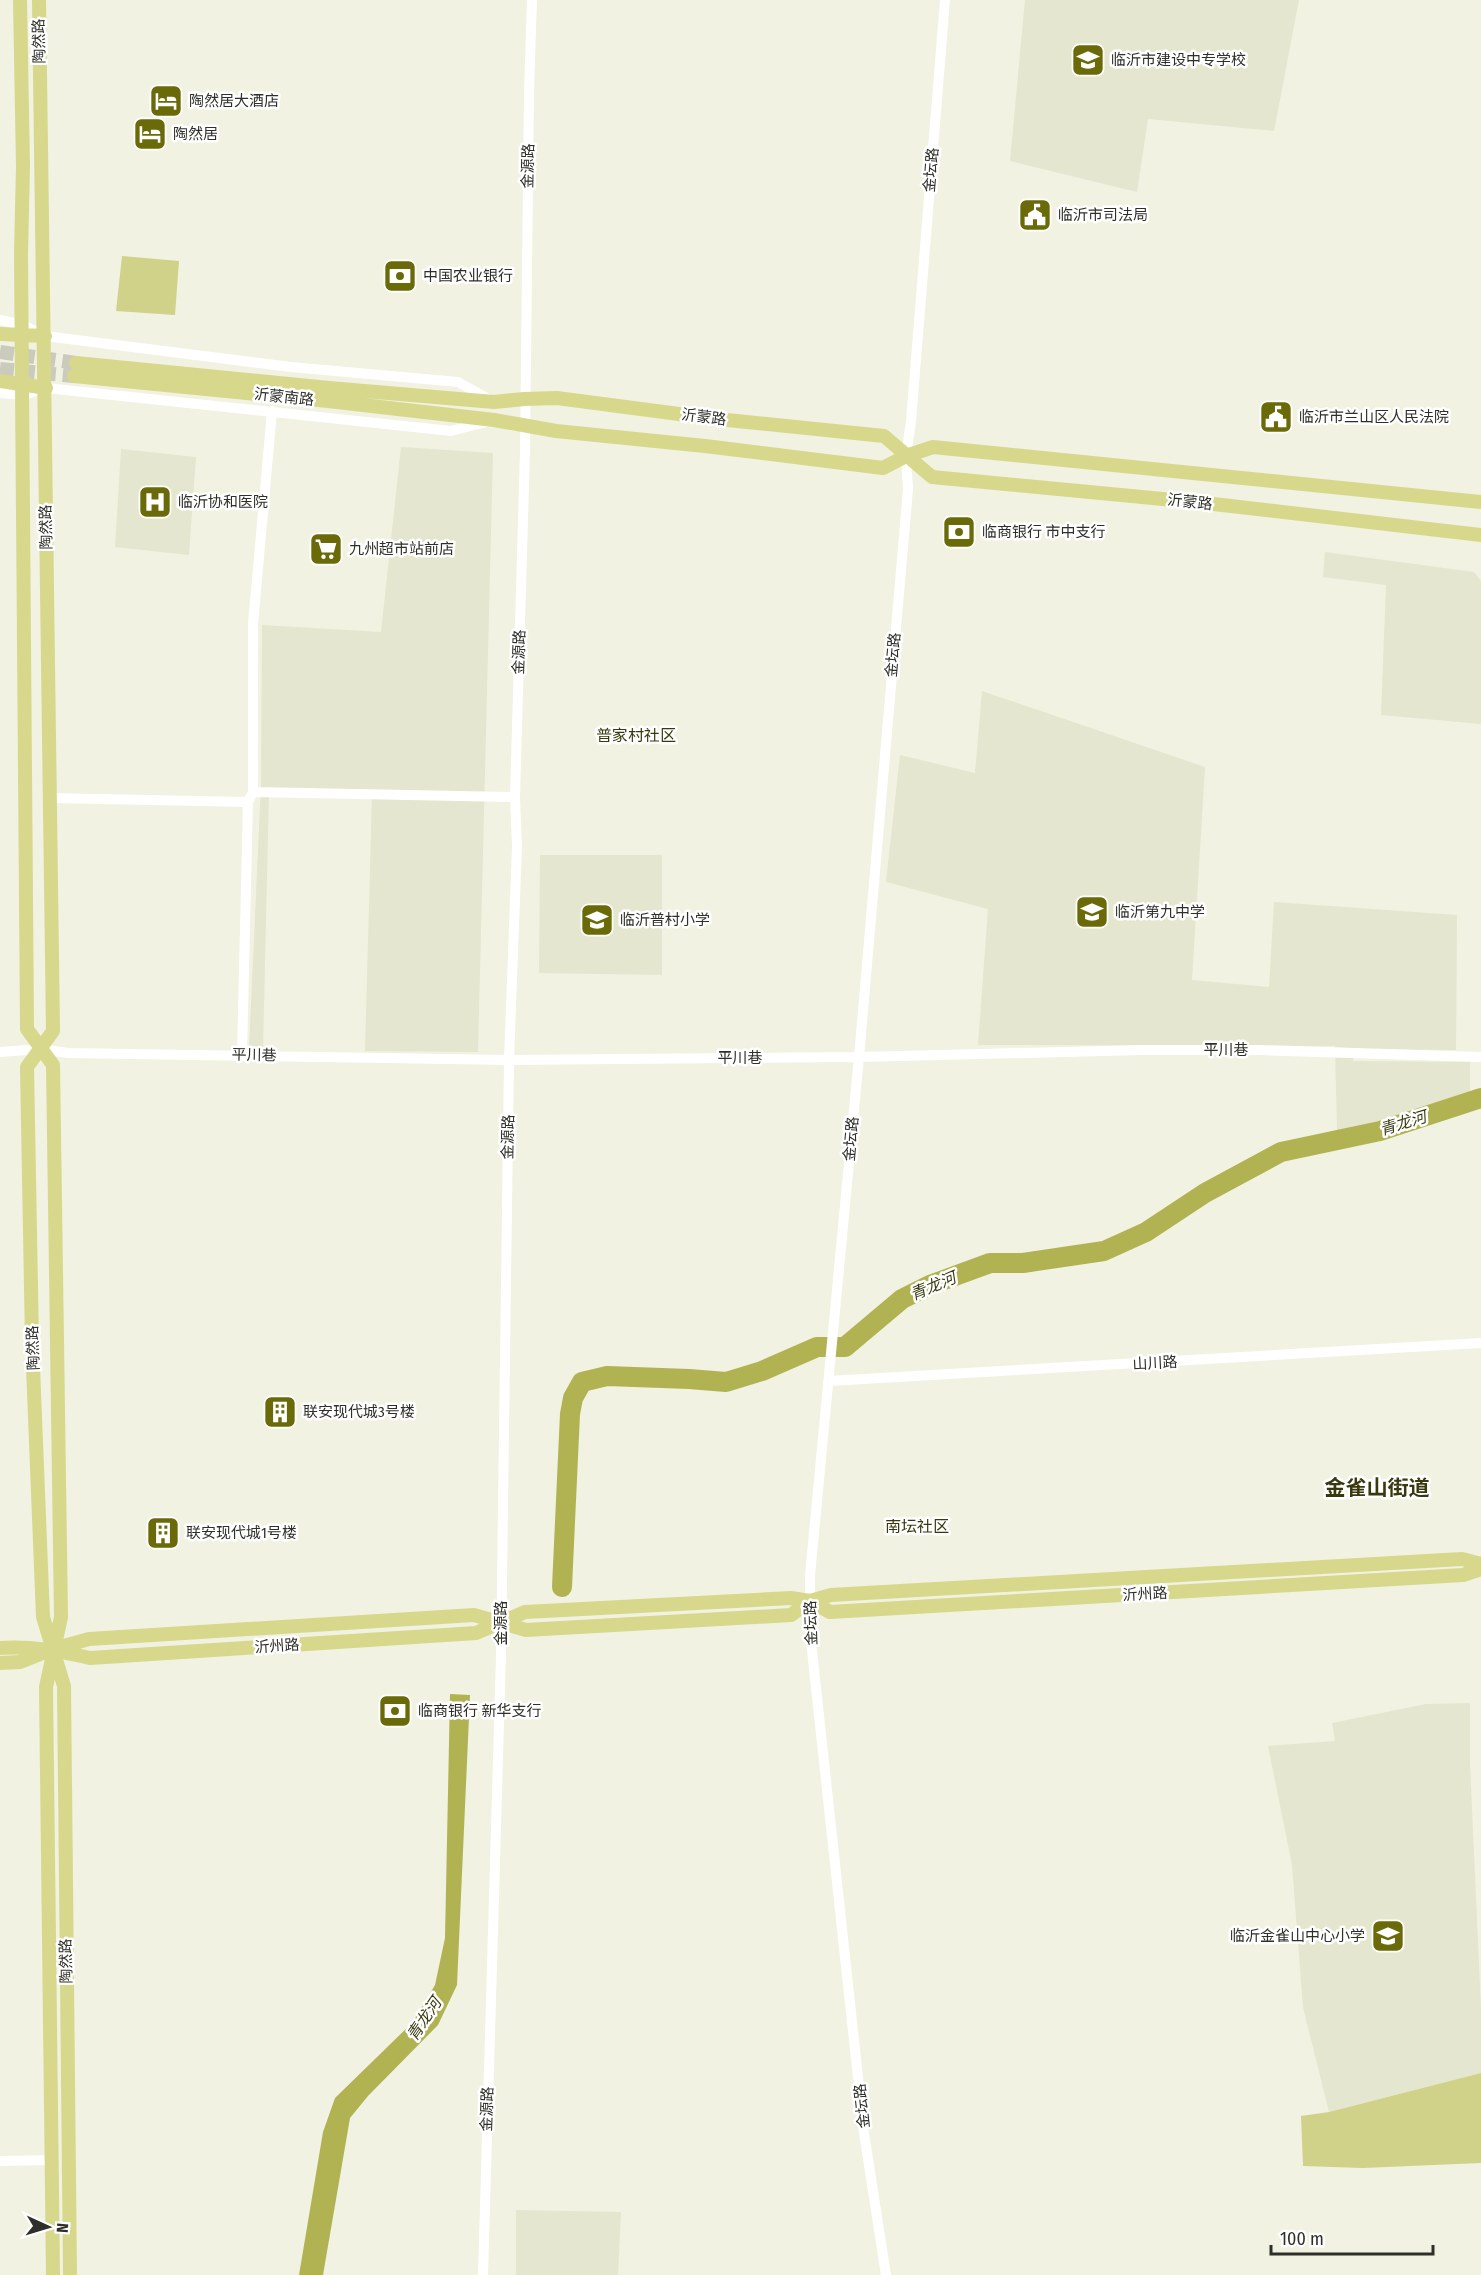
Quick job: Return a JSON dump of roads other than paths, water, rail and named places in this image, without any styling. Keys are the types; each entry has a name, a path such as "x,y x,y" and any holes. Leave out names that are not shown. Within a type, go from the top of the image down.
{"main road":[{"name":"陶然路","path":"20,0 27,1029 53,1065 61,1617 46,1687 52,2275"},
{"name":"陶然路","path":"39,0 53,1031 27,1067 32,1318 43,1617 64,1686 70,2275"},
{"path":"0,334 23,331 45,336"},
{"name":"沂蒙南路","path":"494,402 75,370 494,420"},
{"path":"0,381 24,389 46,388"},
{"name":"沂蒙路","path":"494,402 557,399 717,419 884,436 932,477 1216,504 1481,535"},
{"name":"沂蒙路","path":"494,420 556,431 705,446 883,468 906,456 933,447 1481,502"},
{"name":"沂州路","path":"810,1601 831,1595 1462,1559 1481,1564"},
{"name":"沂州路","path":"0,1648 53,1649 90,1658 476,1633 525,1612 791,1598 810,1601 830,1612 1463,1575 1481,1569"},
{"path":"0,1663 20,1662 53,1649"},
{"path":"50,2070 59,2136 68,2121"},
{"path":"51,2199 62,2185 69,2237"}],"street":[{"name":"金源路","path":"483,2275 500,1622 509,1060 517,846 515,797 525,425 532,0"},
{"name":"金坛路","path":"886,2275 864,2133 811,1644 810,1575 859,1057 908,489 906,456 912,410 945,0"},
{"path":"0,320 23,331"},
{"path":"45,336 291,367 459,381 494,402"},
{"path":"46,388 451,431 494,420"},
{"path":"0,393 24,389"},
{"path":"242,1054 253,624 272,411"},
{"path":"50,798 515,797"},
{"name":"平川巷","path":"0,1052 40,1049 68,1053 509,1060 1258,1050 1481,1058"},
{"name":"山川路","path":"829,1381 1481,1343"},
{"path":"0,2161 51,2160"}],"water":[{"path":"450,1694 470,1695 457,1985 438,2025 368,2096 350,2118 323,2275 299,2275 323,2132 335,2098 413,2022 435,1985 445,1938"}],"waterway":[{"name":"青龙河","path":"562,1587 570,1414 573,1398 582,1382 607,1376 726,1382 762,1371 817,1347 845,1347 902,1299 930,1285 990,1263 1023,1263 1104,1251 1146,1232 1205,1193 1281,1152 1380,1131 1481,1098"}],"tunnel":[{"path":"0,352 76,363"},
{"path":"0,369 74,376"}],"place":[{"name":"临沂市建设中专学校","path":"1088,60"},
{"name":"陶然居大酒店","path":"166,101"},
{"name":"陶然居","path":"150,134"},
{"name":"临沂市司法局","path":"1035,215"},
{"name":"中国农业银行","path":"400,276"},
{"name":"临沂市兰山区人民法院","path":"1276,417"},
{"name":"临沂协和医院","path":"155,502"},
{"name":"临商银行 市中支行","path":"959,532"},
{"name":"九州超市站前店","path":"326,549"},
{"name":"临沂第九中学","path":"1092,912"},
{"name":"临沂普村小学","path":"597,920"},
{"name":"联安现代城3号楼","path":"280,1412"},
{"name":"联安现代城1号楼","path":"163,1533"},
{"name":"临商银行 新华支行","path":"395,1711"},
{"name":"临沂金雀山中心小学","path":"1388,1936"}],"district":[{"name":"普家村社区","path":"636,735"},
{"name":"金雀山街道","path":"1377,1488"},
{"name":"南坛社区","path":"917,1526"}]}
